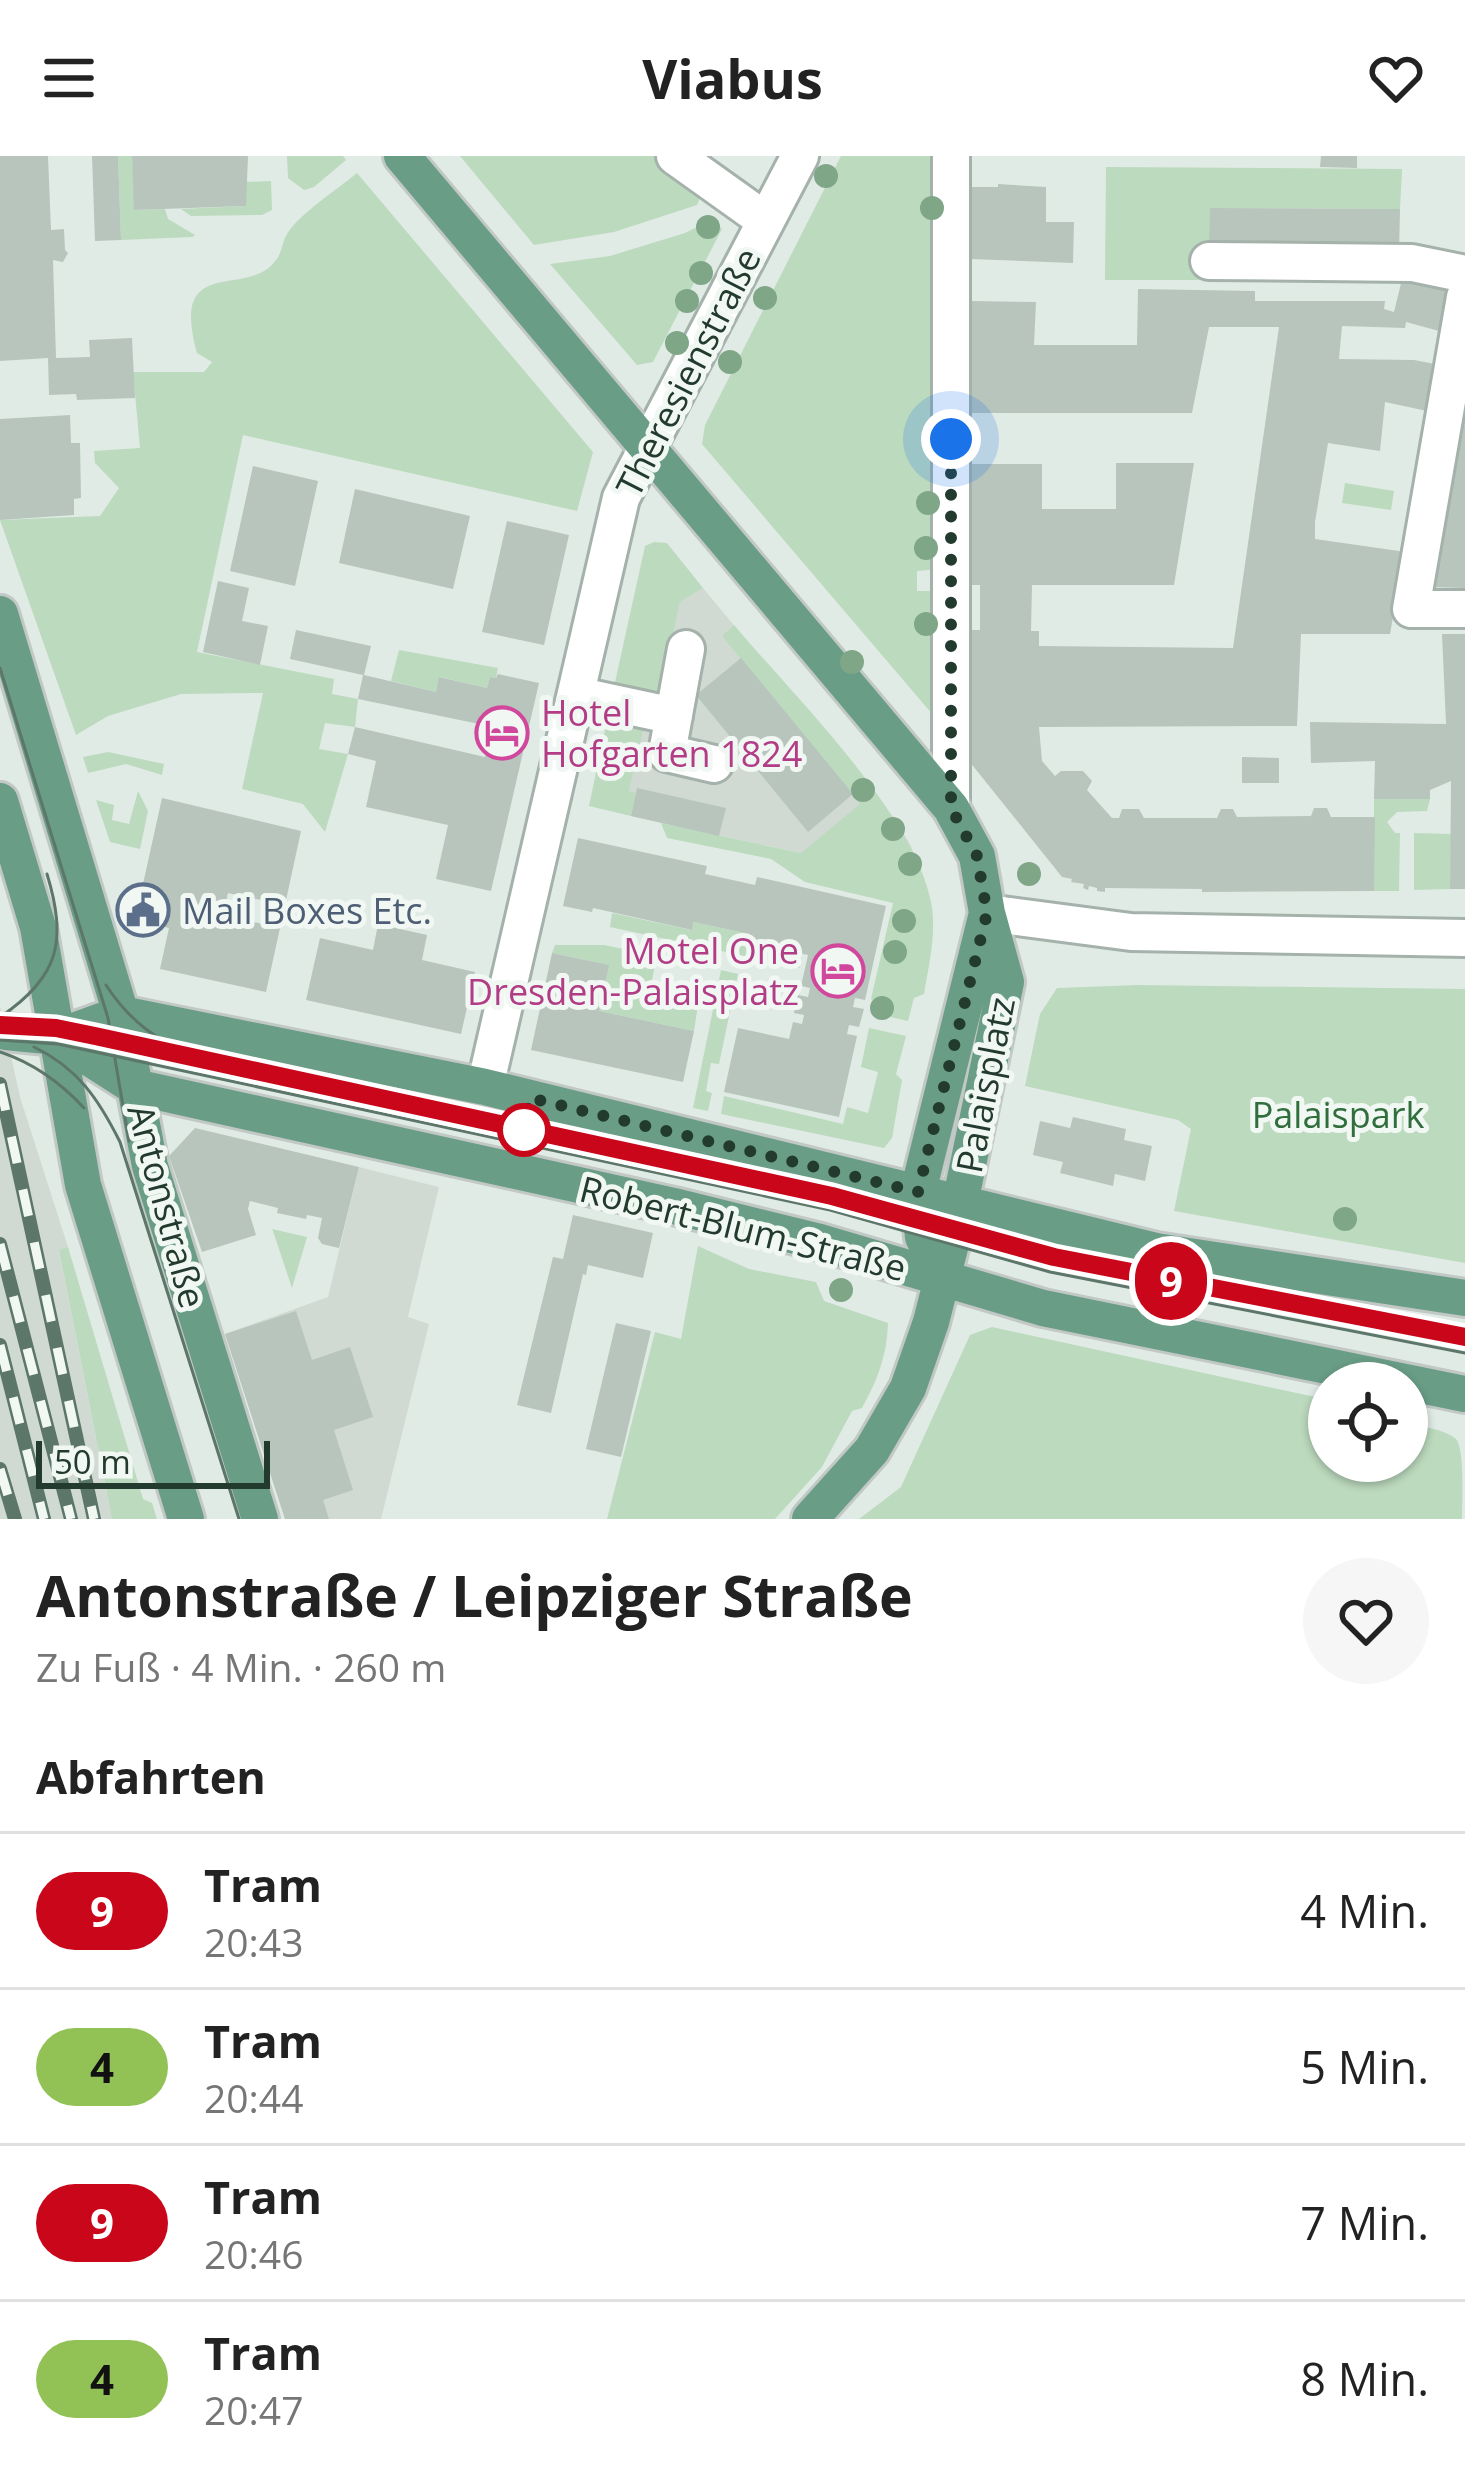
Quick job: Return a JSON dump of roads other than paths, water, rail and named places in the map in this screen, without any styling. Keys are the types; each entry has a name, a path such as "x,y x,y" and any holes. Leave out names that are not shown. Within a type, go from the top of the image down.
{"main road":[{"path":"402,156 951,808 977,856 987,913"},
{"name":"Antonstraße","path":"0,614 121,1014 149,1166 260,1519"},
{"name":"Antonstraße","path":"0,801 38,927 83,1185 186,1519"},
{"name":"Palaisplatz","path":"943,1279 923,1237 918,1192 987,913"},
{"name":"Palaisplatz","path":"943,1279 1006,982 987,913"},
{"path":"6,1032 57,1037 121,1014"},
{"name":"Robert-Blum-Straße","path":"121,1014 485,1088 960,1205"},
{"name":"Robert-Blum-Straße","path":"57,1037 135,1088 674,1206 943,1279"},
{"name":"Palaisplatz","path":"960,1205 1156,1251 1465,1298"},
{"path":"810,1519 872,1450 908,1388 943,1279 1043,1308 1465,1394"}],"street":[{"path":"675,156 766,220"},
{"name":"Theresienstraße","path":"485,1088 620,498 800,156"},
{"path":"951,156 951,808"},
{"path":"1209,261 1266,274 1387,278 1465,274"},
{"path":"1464,306 1411,609 1465,609"},
{"path":"686,649 668,753 714,764"},
{"path":"576,695 674,716"},
{"path":"987,913 1131,932 1465,938"}],"tram line":[{"path":"0,668 108,1018 129,1141"},
{"path":"0,1017 35,987 54,955 57,919 47,874"},
{"path":"106,985 146,1029 197,1059"},
{"name":"9","path":"0,1025 95,1036 832,1196 1054,1257 1465,1337"},
{"path":"0,1040 58,1044 830,1210 1050,1272 1465,1353"},
{"path":"34,1047 86,1087 120,1142 239,1519"},
{"path":"0,1052 45,1074 84,1108"}],"railway":[{"path":"0,1084 94,1519"},
{"path":"0,1244 71,1519"},
{"path":"0,1345 44,1519"},
{"path":"0,1469 15,1519"}],"place":[{"name":"Hotel Hofgarten 1824","path":"502,733"},
{"name":"Mail Boxes Etc.","path":"143,910"},
{"name":"Motel One Dresden-Palaisplatz","path":"838,971"}],"park label":[{"name":"Palaispark","path":"1338,1114"}]}
